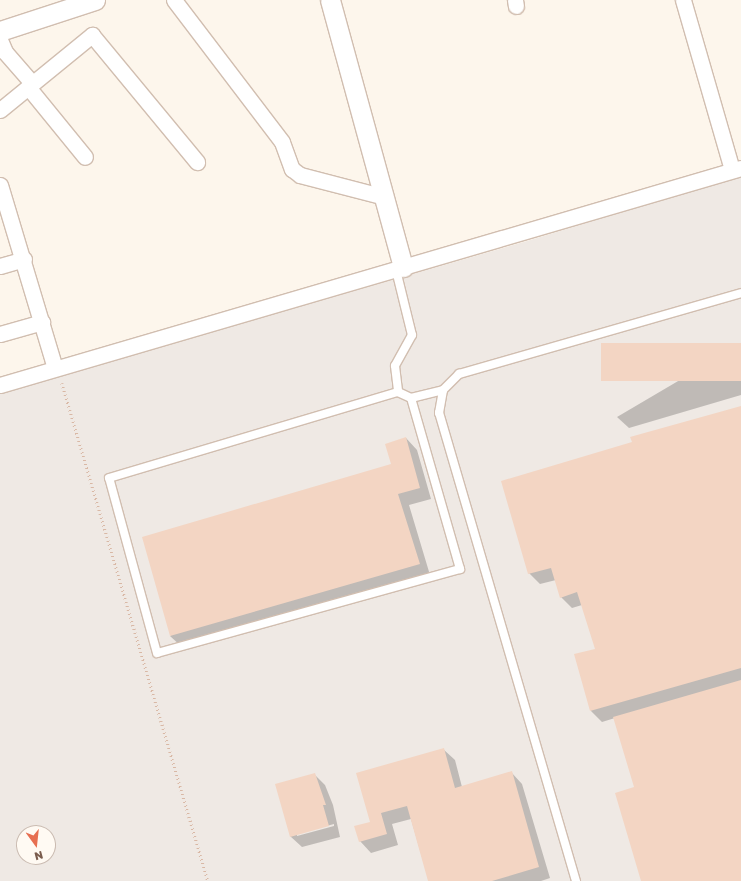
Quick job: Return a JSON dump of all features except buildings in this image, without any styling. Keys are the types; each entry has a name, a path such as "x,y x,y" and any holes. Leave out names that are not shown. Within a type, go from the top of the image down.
{"street":[{"path":"0,31 95,0"},
{"path":"174,0 282,142 292,169 300,175 385,197"},
{"path":"330,0 385,197 399,269"},
{"path":"0,385 736,169 683,0"},
{"path":"0,110 92,35 196,162"},
{"path":"0,40 5,52 85,157"},
{"path":"0,185 6,220 24,259 56,368"},
{"path":"0,266 24,259"},
{"path":"0,334 42,322"}],"lane":[{"path":"398,392 395,366 412,335 399,269"},
{"path":"411,398 460,569 157,653 108,478 398,392 411,398 443,390 459,374 741,293"},
{"path":"443,390 439,413 576,881"}],"path":[{"path":"56,368 208,881"}],"shaded area":[{"path":"741,176 741,881 0,881 0,393 524,242"}]}
